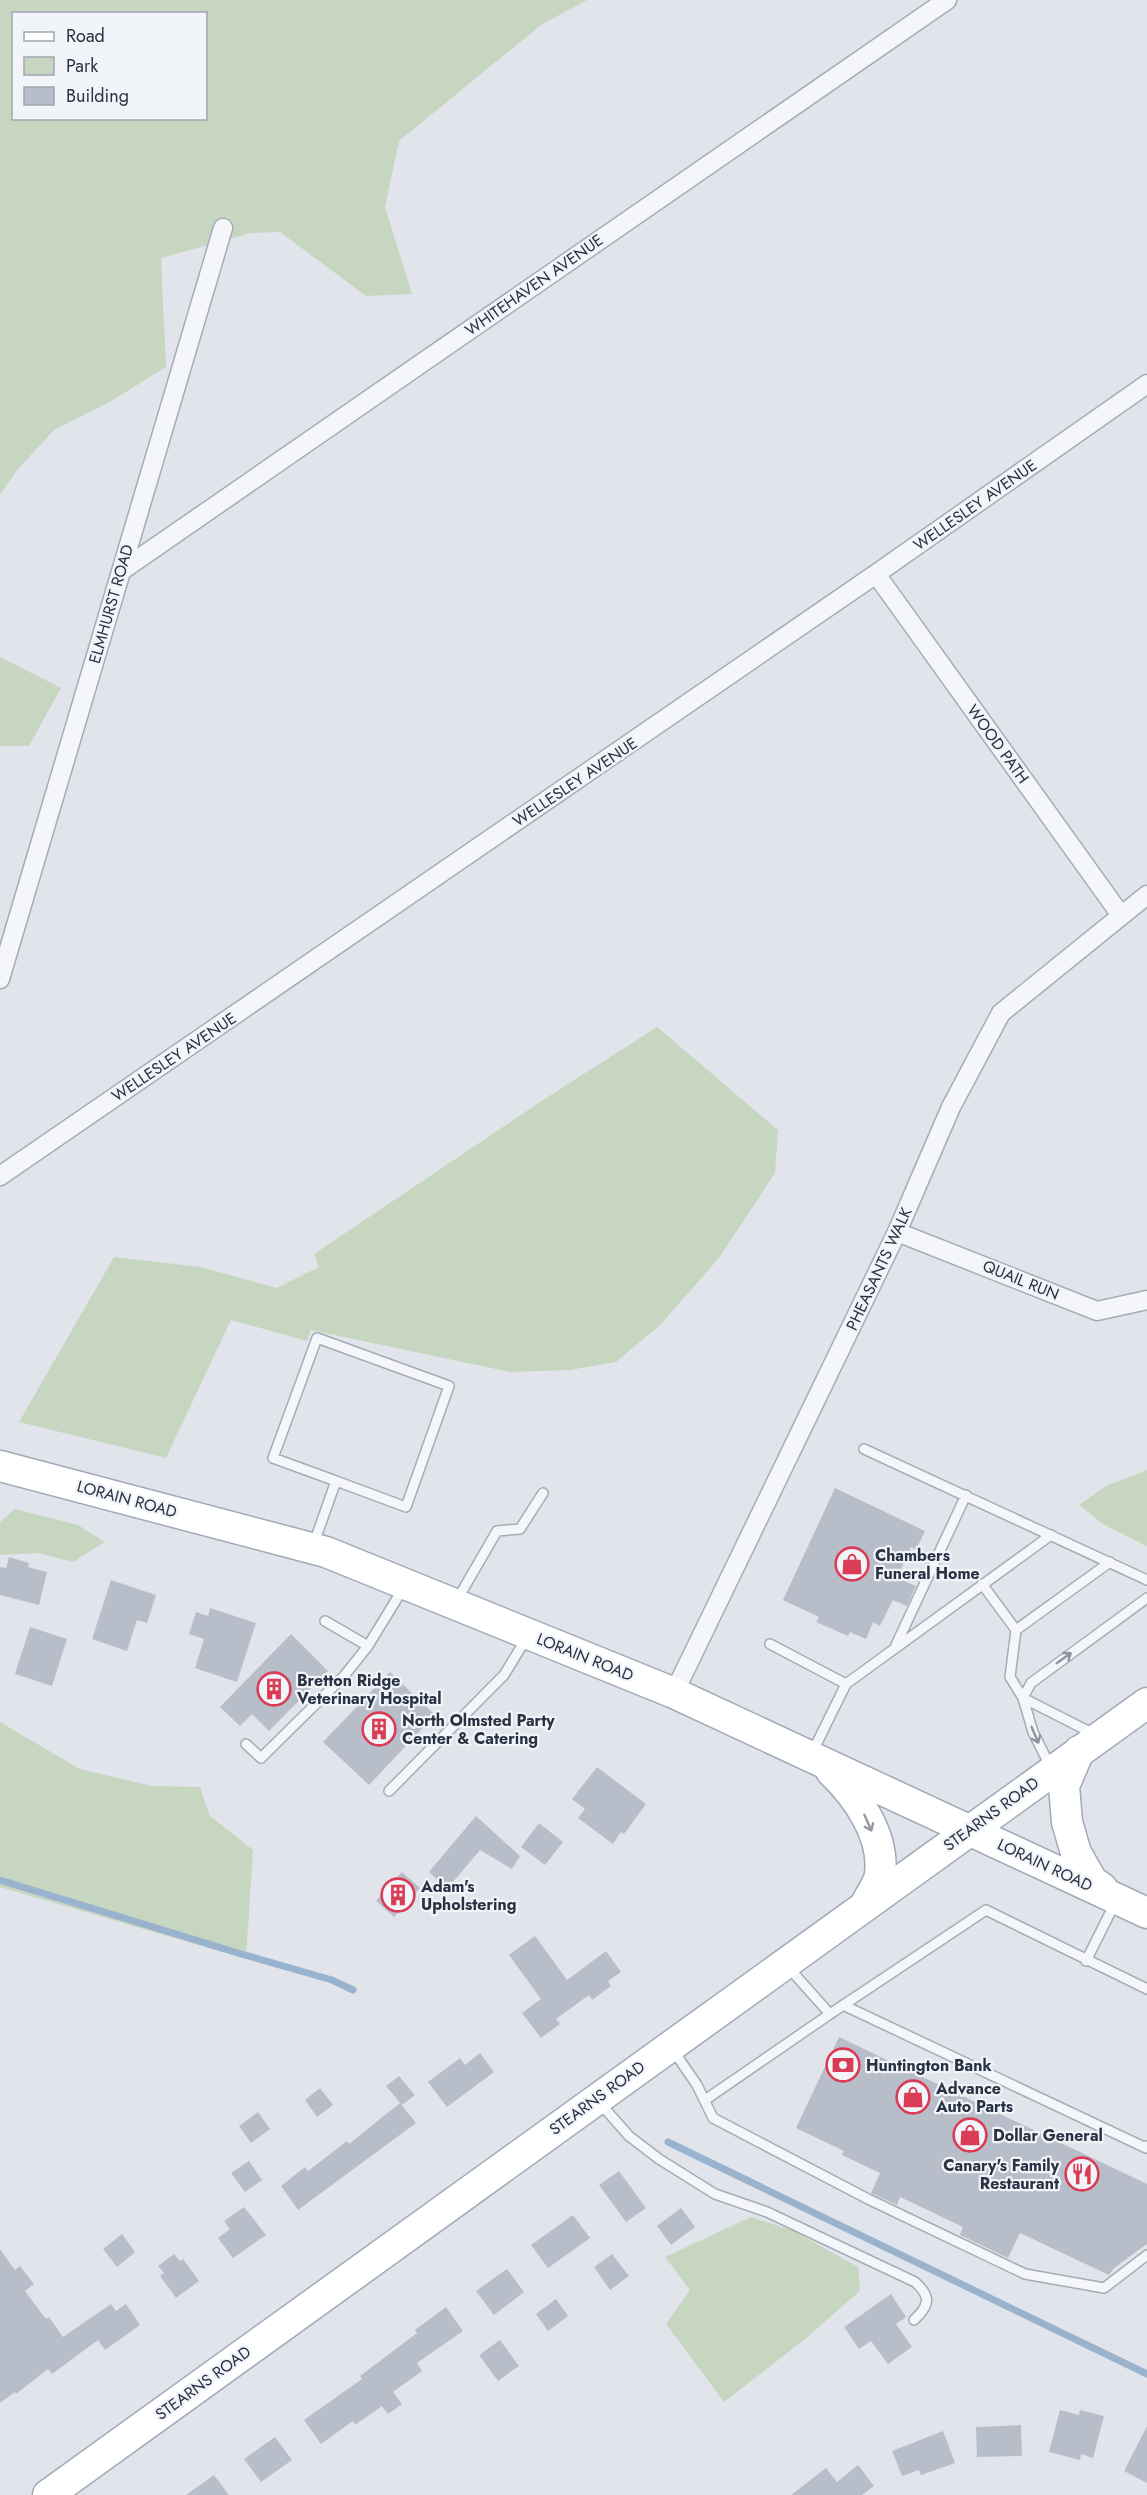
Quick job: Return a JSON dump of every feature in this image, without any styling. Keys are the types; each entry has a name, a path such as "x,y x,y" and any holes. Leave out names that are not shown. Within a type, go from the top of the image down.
{"main road":[{"name":"LORAIN ROAD","path":"0,1466 312,1548 405,1584 674,1693 1147,1913"},
{"name":"STEARNS ROAD","path":"48,2495 1147,1702"},
{"path":"1089,1744 1064,1786 1069,1829 1076,1853 1092,1881 1117,1898"},
{"path":"815,1758 849,1788 870,1823 881,1857 880,1877 866,1904"}],"street":[{"name":"WHITEHAVEN AVENUE","path":"121,571 947,0"},
{"name":"ELMHURST ROAD","path":"0,979 223,228"},
{"name":"WELLESLEY AVENUE","path":"0,1176 876,574 1147,384"},
{"name":"WOOD PATH","path":"876,574 1120,914"},
{"name":"PHEASANTS WALK","path":"674,1693 897,1232 951,1107 1001,1013 1120,914 1147,895"},
{"name":"QUAIL RUN","path":"897,1232 1097,1311 1147,1300"}],"lane":[{"path":"317,1338 449,1386 406,1507 336,1481 273,1458 317,1338"},
{"path":"864,1449 1147,1580"},
{"path":"312,1548 336,1481"},
{"path":"454,1604 497,1531 520,1529 543,1493"},
{"path":"895,1648 966,1495"},
{"path":"815,1758 846,1684 1051,1535"},
{"path":"1016,1630 1110,1562"},
{"path":"246,1744 261,1758 344,1676 368,1646 405,1584"},
{"path":"982,1584 1016,1630 1010,1677 1023,1698 1033,1732 1052,1770"},
{"path":"1023,1698 1031,1683 1147,1598"},
{"path":"325,1621 368,1646"},
{"path":"389,1791 504,1675 529,1634"},
{"path":"770,1644 846,1684"},
{"path":"1023,1698 1089,1744"},
{"path":"1086,1961 1117,1898"},
{"path":"705,2100 830,2013 986,1910 1147,1989"},
{"path":"784,1963 830,2013"},
{"path":"843,2005 1146,2148 1147,2146"},
{"path":"670,2046 705,2100 713,2118 868,2199 1026,2274 1104,2288 1147,2255"},
{"path":"597,2099 625,2132 659,2159 715,2194 767,2212 915,2282 924,2290 927,2301 925,2309 914,2320"}],"green space":[{"path":"0,0 587,0 541,25 399,141 385,207 412,294 366,296 280,232 251,233 161,258 166,367 113,400 54,430 18,469 0,495"},
{"path":"0,657 61,688 29,746 0,746"},
{"path":"657,1027 778,1130 775,1173 719,1258 661,1324 616,1362 570,1370 510,1372 311,1330 307,1341 231,1320 166,1458 19,1422 114,1257 201,1267 277,1288 319,1267 314,1254 543,1100"},
{"path":"1147,1470 1147,1546 1103,1524 1079,1505 1106,1486"},
{"path":"15,1509 78,1525 105,1542 73,1562 38,1553 0,1555 0,1522"},
{"path":"0,1722 80,1769 152,1786 200,1787 210,1816 253,1850 246,1959 0,1887"},
{"path":"751,2217 794,2231 858,2267 860,2291 805,2339 724,2402 666,2324 690,2290 665,2257"}],"building":[{"name":"Chambers Funeral Home","path":"835,1488 925,1531 916,1550 911,1547 897,1578 916,1586 907,1606 893,1600 880,1626 873,1622 866,1639 850,1632 848,1636 816,1622 819,1617 783,1600"},
{"path":"9,1557 29,1563 28,1567 47,1572 39,1605 0,1595 0,1567 6,1568"},
{"path":"111,1580 156,1595 147,1623 137,1620 127,1651 92,1639"},
{"path":"210,1608 256,1623 237,1682 195,1668 204,1639 189,1634 196,1612 208,1616"},
{"path":"30,1627 67,1639 52,1686 15,1674"},
{"name":"Bretton Ridge Veterinary Hospital","path":"291,1634 328,1671 269,1731 252,1714 240,1726 220,1707"},
{"name":"North Olmsted Party Center & Catering","path":"390,1672 435,1715 369,1785 323,1742"},
{"path":"597,1767 646,1804 624,1834 621,1832 613,1844 578,1818 585,1809 572,1799"},
{"path":"476,1816 520,1856 512,1869 480,1850 447,1889 429,1872"},
{"path":"539,1823 563,1842 545,1865 521,1847"},
{"name":"Adam's Upholstering","path":"402,1872 420,1888 394,1917 376,1901"},
{"path":"535,1936 567,1980 606,1951 621,1972 608,1981 611,1986 592,2000 589,1995 556,2019 560,2024 541,2038 522,2013 541,1999 509,1955"},
{"path":"839,2037 1147,2184 1147,2244 1114,2268 1109,2275 1020,2233 1008,2258 960,2235 963,2227 900,2197 897,2205 871,2193 880,2173 842,2155 844,2151 796,2128"},
{"path":"480,2053 494,2072 447,2107 428,2082 460,2058 465,2065"},
{"path":"399,2076 415,2095 402,2105 386,2086"},
{"path":"320,2088 333,2105 317,2117 305,2100"},
{"path":"400,2103 416,2123 298,2210 281,2186 305,2167 308,2171 347,2141 349,2144"},
{"path":"258,2112 270,2129 251,2143 239,2126"},
{"path":"249,2161 262,2180 245,2192 231,2173"},
{"path":"619,2171 646,2208 626,2222 599,2185"},
{"path":"244,2207 266,2235 233,2258 218,2238 230,2229 224,2221"},
{"path":"681,2208 695,2227 671,2245 657,2226"},
{"path":"573,2215 590,2238 548,2268 531,2245"},
{"path":"122,2234 135,2252 117,2267 103,2249"},
{"path":"0,2249 15,2270 20,2266 34,2284 25,2291 46,2319 49,2317 63,2337 111,2304 116,2311 126,2304 140,2325 105,2350 98,2340 52,2374 48,2369 16,2394 15,2392 0,2403"},
{"path":"174,2254 180,2261 183,2259 199,2281 176,2298 160,2276 164,2273 158,2266"},
{"path":"612,2254 629,2276 610,2290 594,2267"},
{"path":"507,2269 524,2292 494,2315 476,2291"},
{"path":"891,2294 906,2317 896,2324 912,2347 888,2364 871,2341 859,2349 844,2327"},
{"path":"556,2299 568,2316 548,2331 536,2314"},
{"path":"446,2307 463,2331 417,2363 422,2371 393,2392 402,2404 388,2414 382,2406 355,2425 353,2421 321,2444 304,2420 362,2379 360,2376 417,2333 415,2330"},
{"path":"500,2340 519,2366 498,2381 479,2355"},
{"path":"1060,2410 1079,2415 1080,2410 1104,2416 1093,2458 1081,2454 1080,2460 1049,2452"},
{"path":"1021,2425 1022,2456 977,2457 976,2427"},
{"path":"1147,2426 1147,2483 1124,2471"},
{"path":"943,2431 955,2463 921,2475 919,2470 902,2476 892,2451"},
{"path":"275,2437 292,2460 261,2482 244,2459"},
{"path":"858,2465 874,2486 862,2495 791,2495 826,2468 837,2482"},
{"path":"214,2475 229,2495 186,2495"}],"waterway":[{"path":"0,1880 332,1980 353,1990"},
{"path":"668,2142 1147,2374"}],"place":[{"name":"Chambers Funeral Home","path":"852,1564"},
{"name":"Bretton Ridge Veterinary Hospital","path":"274,1689"},
{"name":"North Olmsted Party Center & Catering","path":"379,1729"},
{"name":"Adam's Upholstering","path":"398,1895"},
{"name":"Huntington Bank","path":"843,2065"},
{"name":"Advance Auto Parts","path":"913,2097"},
{"name":"Dollar General","path":"970,2135"},
{"name":"Canary's Family Restaurant","path":"1082,2174"}]}
